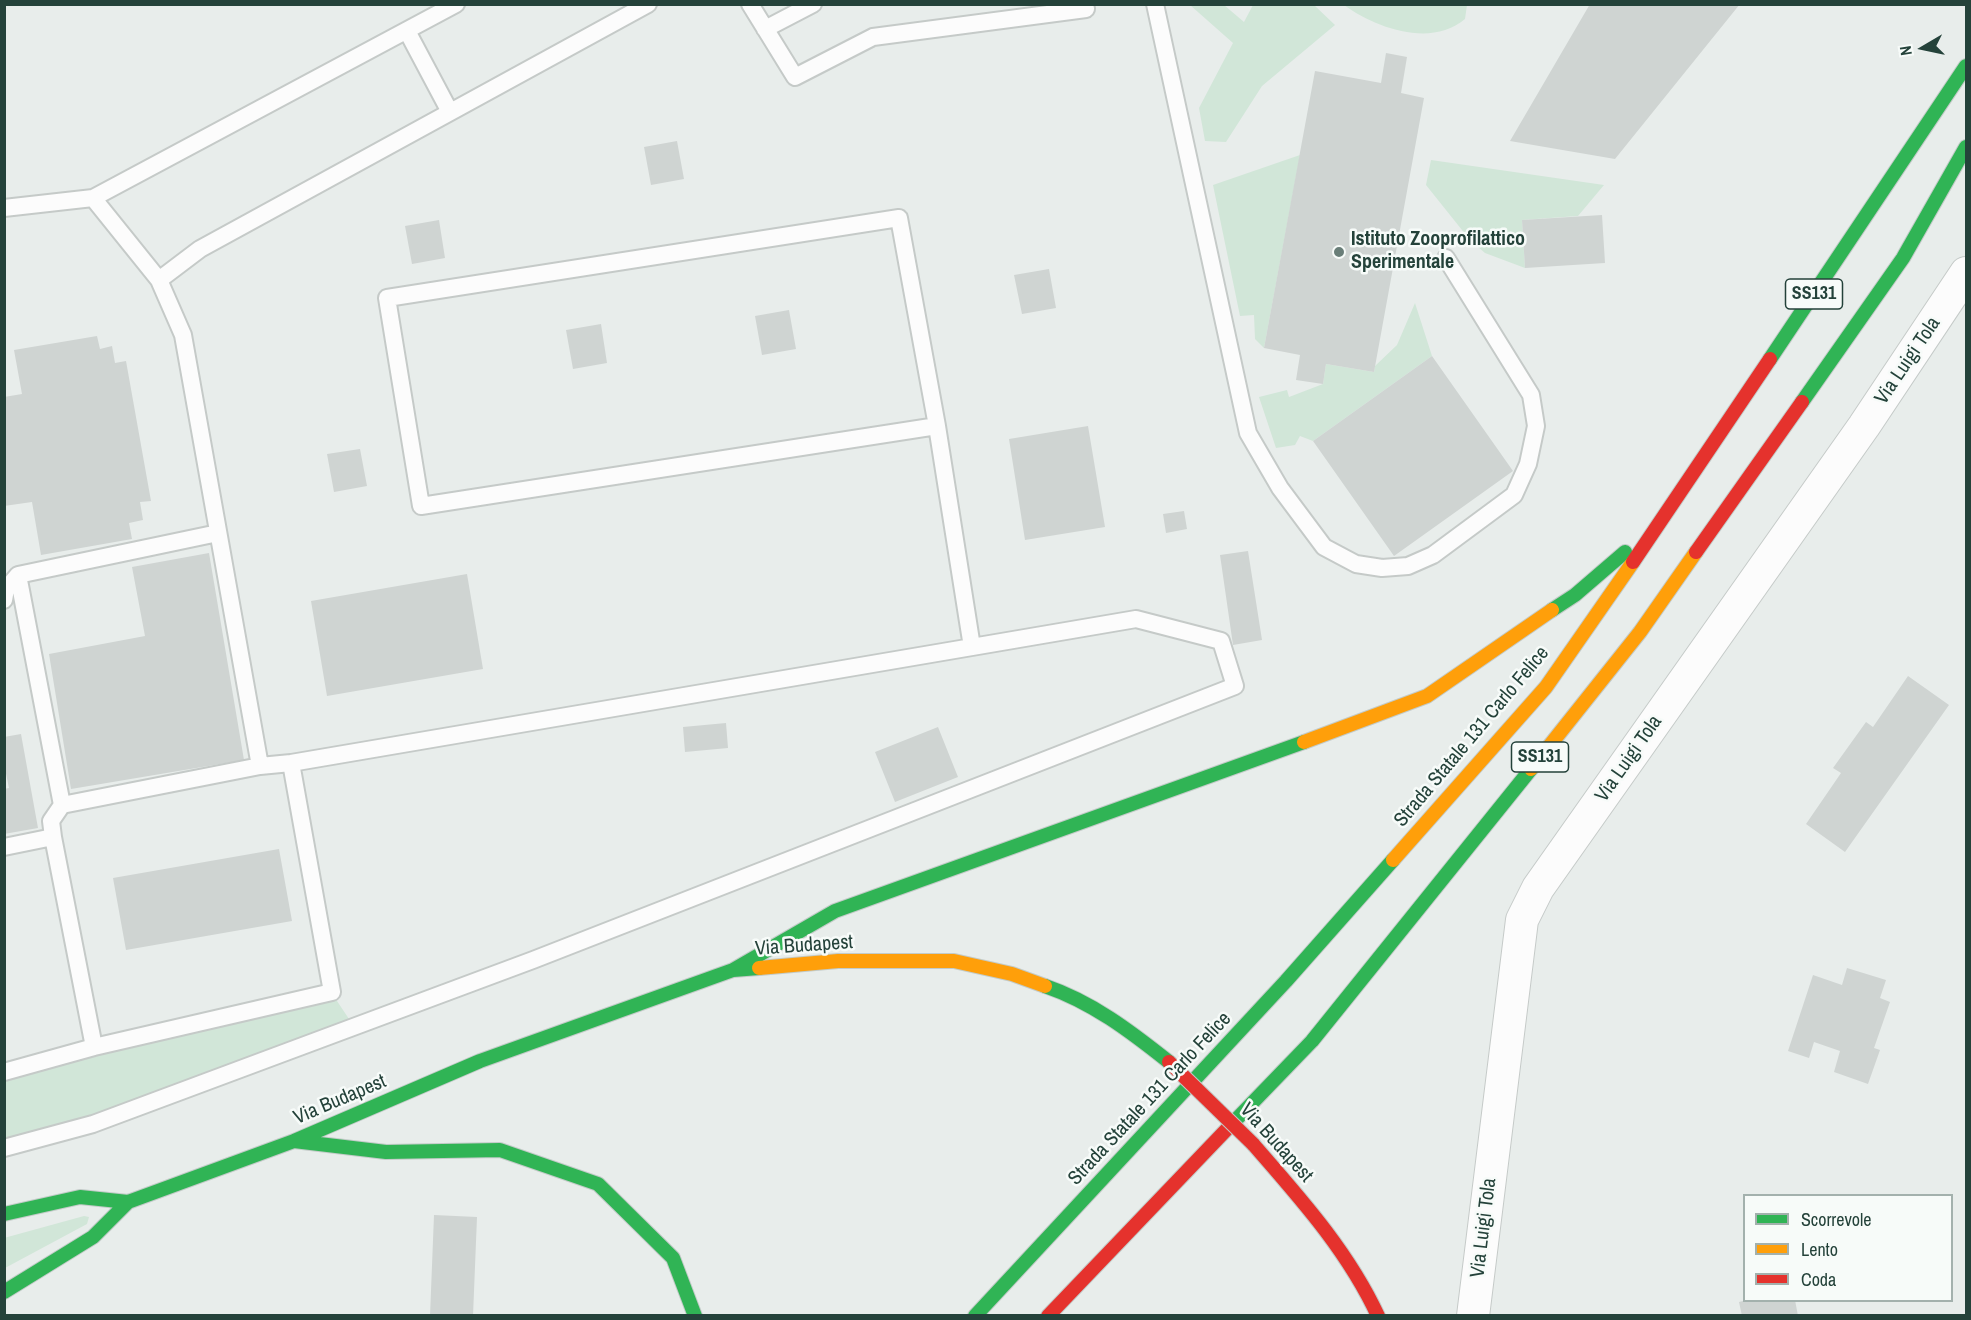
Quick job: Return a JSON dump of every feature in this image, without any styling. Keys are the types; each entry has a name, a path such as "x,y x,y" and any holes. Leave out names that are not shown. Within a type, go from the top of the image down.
{"main road":[{"name":"Strada Statale 131 Carlo Felice","path":"975,1316 1286,981 1546,687 1661,522 1966,66"},
{"name":"SS131","path":"1048,1316 1312,1041 1640,632 1903,258 1966,147"},
{"path":"733,970 835,911 1208,779 1427,696 1575,595 1661,522"},
{"name":"Via Budapest","path":"4,1292 93,1237 128,1202 294,1141 480,1061 733,970 838,961 954,961 1012,974 1074,996 1123,1026 1169,1062 1253,1144 1311,1212 1371,1296 1378,1316"},
{"path":"294,1141 386,1152 500,1150 598,1184 673,1258 695,1316"},
{"name":"Via Budapest","path":"4,1214 80,1197 128,1202"},
{"path":"1061,1316 1102,1259"}],"street":[{"name":"Via Luigi Tola","path":"1473,1316 1522,920 1528,907 1538,888 1864,426 1966,273"}],"lane":[{"path":"4,208 93,198 456,4"},
{"path":"159,280 200,249 648,4"},
{"path":"750,4 795,77 873,37 1086,7"},
{"path":"765,29 813,4"},
{"path":"1155,4 1248,433 1280,488 1324,547 1356,564 1382,568 1408,566 1433,555 1514,495 1528,464 1536,426 1531,395 1446,258"},
{"path":"407,31 450,112"},
{"path":"93,198 159,280 183,335 260,766"},
{"path":"937,426 422,506 387,298 899,218 937,426 972,647"},
{"path":"4,600 6,589 18,575 218,533"},
{"path":"18,575 62,805"},
{"path":"4,1148 93,1124 533,960 1235,686 1221,641 1136,619 291,763 260,766 62,805 51,821 53,837 93,1047"},
{"path":"4,1072 93,1047 332,992 291,763"},
{"path":"4,847 53,837"}],"green space":[{"path":"1190,5 1224,5 1244,22 1253,5 1314,5 1335,25 1262,86 1226,142 1205,141 1199,108 1233,43"},
{"path":"1344,5 1467,5 1465,19 1451,28 1420,33 1404,32 1387,27"},
{"path":"1300,155 1264,348 1255,339 1254,315 1240,316 1213,185"},
{"path":"1431,160 1604,185 1578,216 1522,220 1525,268 1485,253 1470,240 1426,185"},
{"path":"1415,303 1432,356 1313,441 1300,436 1295,445 1276,448 1259,397 1287,390 1289,397 1323,384 1326,364 1374,372 1375,366 1397,345"},
{"path":"333,995 351,1022 96,1117 5,1142 5,1076"},
{"path":"84,1216 89,1217 87,1224 5,1268 4,1238"}],"building":[{"path":"1590,4 1740,4 1615,159 1510,141"},
{"name":"Istituto Zooprofilattico Sperimentale","path":"1386,53 1407,57 1401,93 1424,98 1374,372 1326,364 1323,384 1296,380 1300,355 1264,348 1315,71 1381,83"},
{"path":"677,141 684,179 651,185 644,147"},
{"path":"1602,215 1605,263 1525,268 1522,220"},
{"path":"439,220 445,258 412,264 405,226"},
{"path":"1049,269 1056,308 1022,314 1014,275"},
{"path":"789,310 796,349 762,355 755,316"},
{"path":"601,324 607,363 573,369 566,330"},
{"path":"97,336 100,349 112,346 115,363 126,361 151,501 140,502 143,520 129,523 132,539 41,555 32,502 4,506 4,397 22,394 14,350"},
{"path":"1432,356 1513,471 1394,556 1313,441"},
{"path":"1088,426 1105,527 1025,540 1009,439"},
{"path":"360,449 367,486 334,492 327,454"},
{"path":"1184,511 1187,529 1166,533 1163,514"},
{"path":"1248,551 1262,640 1233,645 1220,555"},
{"path":"209,553 244,760 71,789 49,654 145,636 132,567"},
{"path":"467,574 483,669 327,696 311,601"},
{"path":"1908,676 1949,705 1845,852 1806,824 1841,773 1833,768 1866,722 1873,727"},
{"path":"726,723 728,748 685,752 683,727"},
{"path":"938,727 958,777 895,802 875,752"},
{"path":"21,734 38,828 4,834 4,789 9,788 4,764 4,737"},
{"path":"279,849 292,921 126,950 113,878"},
{"path":"1847,968 1886,980 1880,998 1890,1002 1874,1048 1880,1050 1868,1084 1834,1072 1840,1051 1814,1042 1809,1058 1788,1051 1813,975 1842,985"},
{"path":"434,1215 477,1217 473,1316 430,1316"},
{"path":"1739,1302 1795,1302 1798,1316 1742,1316"}],"traffic: fast":[{"path":"1770,359 1966,66"},
{"path":"1802,402 1903,258 1966,147"},
{"path":"1552,610 1575,595 1625,552"},
{"path":"733,970 835,911 1304,742"},
{"path":"1228,1128 1312,1041 1531,769"},
{"path":"975,1316 1286,981 1393,860"},
{"path":"4,1292 93,1237 128,1202 294,1141 480,1061 733,970 759,968"},
{"path":"1045,986 1095,1009 1169,1062"},
{"path":"294,1141 386,1152 500,1150 598,1184 673,1258 695,1316"},
{"path":"4,1214 80,1197 128,1202"}],"traffic: slow":[{"path":"1531,769 1640,632 1696,552"},
{"path":"1393,860 1546,687 1633,562"},
{"path":"1304,742 1427,696 1552,610"},
{"path":"759,968 838,961 954,961 1012,974 1045,986"}],"traffic: jam":[{"path":"1633,562 1770,359"},
{"path":"1696,552 1802,402"},
{"path":"1169,1062 1253,1144"},
{"path":"1048,1316 1228,1128"},
{"path":"1253,1144 1338,1247 1378,1316"}],"place":[{"name":"Istituto Zooprofilattico Sperimentale","path":"1339,252"}]}
